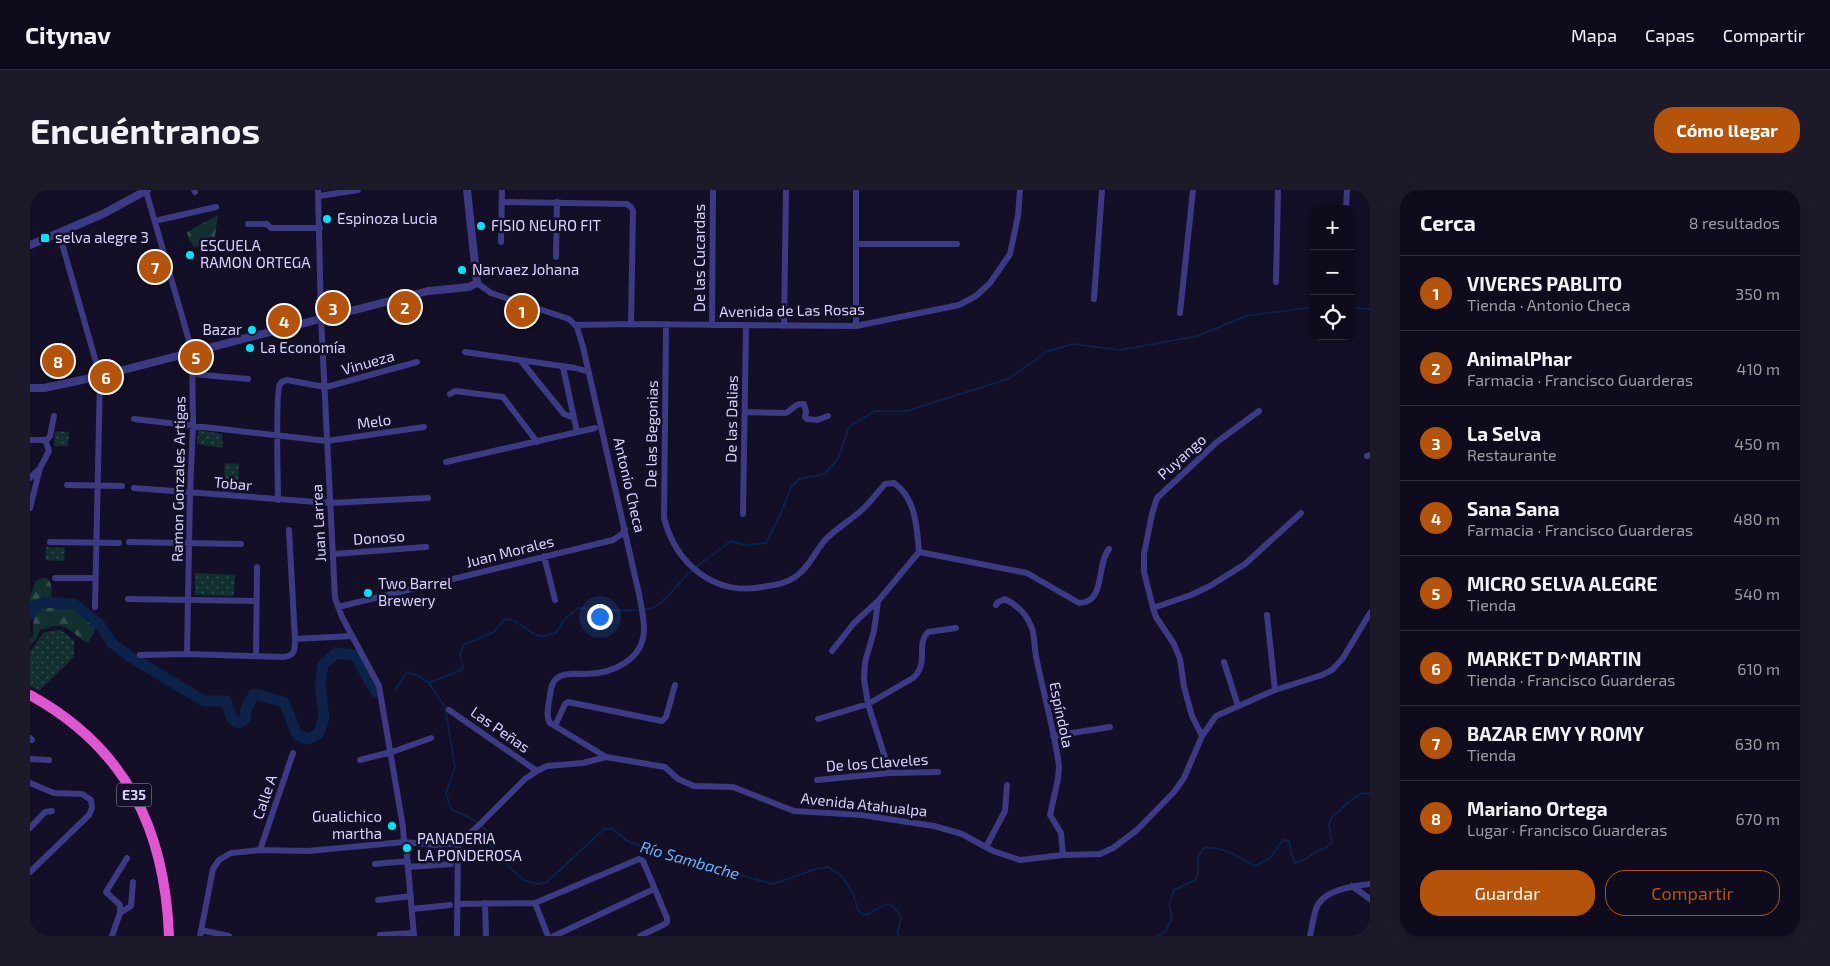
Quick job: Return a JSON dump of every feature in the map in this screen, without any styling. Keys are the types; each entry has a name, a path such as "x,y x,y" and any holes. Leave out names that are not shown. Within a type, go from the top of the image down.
{"highway":[{"name":"E35","path":"30,695 62,715 90,738 117,769 139,804 151,832 161,867 169,936"}],"street":[{"path":"30,244 103,214 146,190"},
{"name":"Ramon Gonzales Artigas","path":"146,190 192,351 193,426 187,654"},
{"path":"319,193 358,190"},
{"path":"467,190 477,283 491,293 569,319 575,325"},
{"path":"501,242 502,190"},
{"name":"De las Cucardas","path":"712,325 713,190"},
{"path":"784,326 786,190"},
{"path":"856,190 856,326"},
{"name":"Avenida de Las Rosas","path":"575,325 856,326 959,305 976,296 990,283 1010,254 1018,216 1020,190"},
{"path":"1094,299 1102,190"},
{"path":"1180,313 1193,190"},
{"path":"1276,282 1278,190"},
{"path":"1346,205 1347,190"},
{"name":"Juan Larrea","path":"319,193 321,318 335,598 342,617 379,686 406,842 414,934"},
{"path":"502,202 627,204 631,207 633,211 630,324"},
{"path":"556,257 557,202"},
{"path":"159,220 216,207"},
{"path":"248,224 267,224 271,228 320,228"},
{"path":"58,233 100,376 95,607"},
{"path":"856,244 957,244"},
{"path":"30,388 44,388 100,376 428,291 469,287 477,283"},
{"name":"Antonio Checa","path":"555,726 550,723 547,714 552,685 556,678 564,675 607,672 629,660 638,650 644,630 639,594 625,529 583,347 575,325"},
{"name":"De las Begonias","path":"666,325 664,518 671,540 688,563 699,573 721,586 738,590 749,590 786,582 797,576 808,565 828,538 865,508 885,484 894,483 902,489 916,518 919,552"},
{"name":"De las Dalias","path":"743,514 746,326"},
{"path":"465,352 589,372"},
{"path":"521,361 564,414 574,418"},
{"name":"Vinueza","path":"325,387 417,362"},
{"path":"563,367 577,432"},
{"path":"193,374 248,379"},
{"path":"278,500 280,386 282,382 287,380 325,387"},
{"path":"450,394 456,391 503,397 537,442"},
{"path":"745,412 786,413 797,404 800,404 805,407 805,417 807,419 817,420 828,416"},
{"name":"Puyango","path":"1202,736 1192,716 1184,687 1180,660 1174,644 1156,617 1153,608 1144,572 1144,554 1156,498 1217,442 1259,411"},
{"path":"46,441 50,436 54,416"},
{"name":"Melo","path":"134,419 327,441 424,427"},
{"path":"446,462 596,428"},
{"path":"30,440 40,439 46,441"},
{"path":"30,508 40,468 49,451 46,441"},
{"path":"30,478 40,468"},
{"path":"67,485 122,486"},
{"name":"Tobar","path":"134,488 330,503 428,498"},
{"path":"1153,608 1191,596 1245,564 1301,513"},
{"name":"Juan Morales","path":"338,607 614,540 625,529"},
{"path":"140,655 187,654 289,657 295,650 295,639 289,530"},
{"path":"50,542 120,542"},
{"path":"128,542 242,544"},
{"name":"Donoso","path":"334,554 426,547"},
{"path":"832,651 854,623 878,601 919,552 1027,573 1079,603 1085,603 1091,600 1096,593 1102,559 1108,549"},
{"path":"544,556 555,600"},
{"path":"256,656 257,567"},
{"path":"55,578 95,578"},
{"path":"128,599 256,601"},
{"name":"Espíndola","path":"996,605 1005,599 1010,602 1018,607 1027,617 1033,628 1035,652 1059,766 1050,815 1061,833 1063,855"},
{"path":"878,601 874,631 865,662 864,679 868,704 890,773"},
{"name":"Avenida Atahualpa","path":"458,843 477,827 514,788 537,771 547,766 583,763 606,757 665,768 678,779 694,786 732,787 794,811 862,815 934,826 962,834 993,851 1020,860 1063,855 1100,854 1113,848 1137,830 1174,792 1184,778 1202,736 1216,716 1275,690 1332,670 1343,658 1370,613"},
{"path":"1267,615 1275,690"},
{"path":"818,719 868,704 913,678 919,672 922,665 924,635 928,632 956,628"},
{"path":"295,639 352,636"},
{"path":"1224,662 1238,706"},
{"path":"606,757 555,726 565,704 568,702 664,720 675,685"},
{"name":"Las Peñas","path":"449,710 537,771"},
{"path":"1053,736 1110,727"},
{"path":"360,760 390,753 431,738"},
{"name":"Calle A","path":"260,850 293,752"},
{"path":"30,759 49,760"},
{"name":"De los Claveles","path":"817,780 890,773 938,772"},
{"path":"30,783 54,793 82,794 91,800 92,808 89,815 30,872"},
{"path":"986,847 1005,811 1007,785"},
{"path":"30,828 45,812 52,811"},
{"path":"229,936 200,933 212,874 219,860 231,853 260,850 308,851 406,842 435,845 458,843 457,936"},
{"path":"112,936 120,913 119,904 106,892 127,858"},
{"path":"458,904 535,903 635,860 643,861 667,922 640,936"},
{"path":"375,864 451,864"},
{"path":"120,913 131,906 133,882"},
{"path":"1310,936 1316,908 1320,901 1331,894 1352,886 1370,884"},
{"path":"1352,886 1370,899"},
{"path":"554,936 654,890"},
{"path":"378,900 411,896"},
{"path":"535,903 548,936"},
{"path":"485,904 486,936"},
{"path":"412,909 450,905"},
{"path":"380,935 414,934"}],"green space":[{"path":"218,215 214,243 194,247 189,240 187,232"},
{"path":"198,430 222,434 223,448 197,444"},
{"path":"55,431 69,432 68,446 54,446"},
{"path":"225,463 239,464 238,491 223,492"},
{"path":"46,547 65,548 64,561 45,560"},
{"path":"195,573 235,575 234,596 195,595"},
{"path":"47,578 50,583 52,589 51,597 42,599 30,606 30,596 36,581"},
{"path":"47,606 73,608 96,622 95,630 88,643 65,627 58,626 40,630 37,638 30,645 30,638 33,636 35,614"},
{"path":"61,630 74,641 74,657 39,691 30,686 30,652 44,632"}],"waterway":[{"path":"696,567 731,541 746,545 766,543 791,487 799,479 825,474 839,457 849,427 875,411 907,411 1008,379 1048,351 1073,344 1120,350 1198,336 1246,316 1310,308"},
{"path":"1355,308 1370,309"},
{"path":"429,683 463,669 460,653 464,645 494,632 505,619 516,622 538,635 550,635 556,633 564,620 578,608 630,611 649,609 656,606 692,570"},
{"path":"30,614 33,608 44,602 74,604 100,625 112,643 129,656 204,701 226,701 232,719 238,723 245,719 246,709 254,694 284,702 297,735 308,739 319,733 324,717 320,685 323,665 336,653 355,655 376,692"},
{"name":"Río Sambache","path":"396,689 407,672 419,676 429,683 445,707 455,767 446,793 451,809 478,823"},
{"name":"Río Sambache","path":"1158,936 1165,932 1172,918 1169,904 1174,890 1195,880 1198,874 1198,857 1204,848 1224,850 1255,866 1270,858 1283,840 1289,841 1295,863 1326,848 1332,842 1329,825 1332,817 1362,793 1370,794"},
{"name":"Río Sambache","path":"481,826 486,830 486,840 511,869 524,880 537,884 547,882 604,829 613,829 627,841 654,851 773,884 816,869 828,867 842,876 853,893 858,910 864,915 890,904 895,908 901,917 897,933 899,936"}],"place":[{"name":"Espinoza Lucia","path":"327,219"},
{"name":"FISIO NEURO FIT","path":"481,226"},
{"name":"selva alegre 3","path":"45,238"},
{"name":"ESCUELA RAMON ORTEGA","path":"190,255"},
{"name":"BAZAR EMY Y ROMY","path":"155,267"},
{"name":"Narvaez Johana","path":"462,270"},
{"name":"AnimalPhar","path":"405,307"},
{"name":"La Selva","path":"333,308"},
{"name":"VIVERES PABLITO","path":"522,311"},
{"name":"Sana Sana","path":"284,321"},
{"name":"Bazar","path":"252,330"},
{"name":"La Economía","path":"250,348"},
{"name":"MICRO SELVA ALEGRE","path":"196,357"},
{"name":"Mariano Ortega","path":"58,361"},
{"name":"MARKET D^MARTIN","path":"106,377"},
{"name":"Two Barrel Brewery","path":"368,593"},
{"name":"Gualichico martha","path":"392,826"},
{"name":"PANADERIA LA PONDEROSA","path":"407,848"}]}
